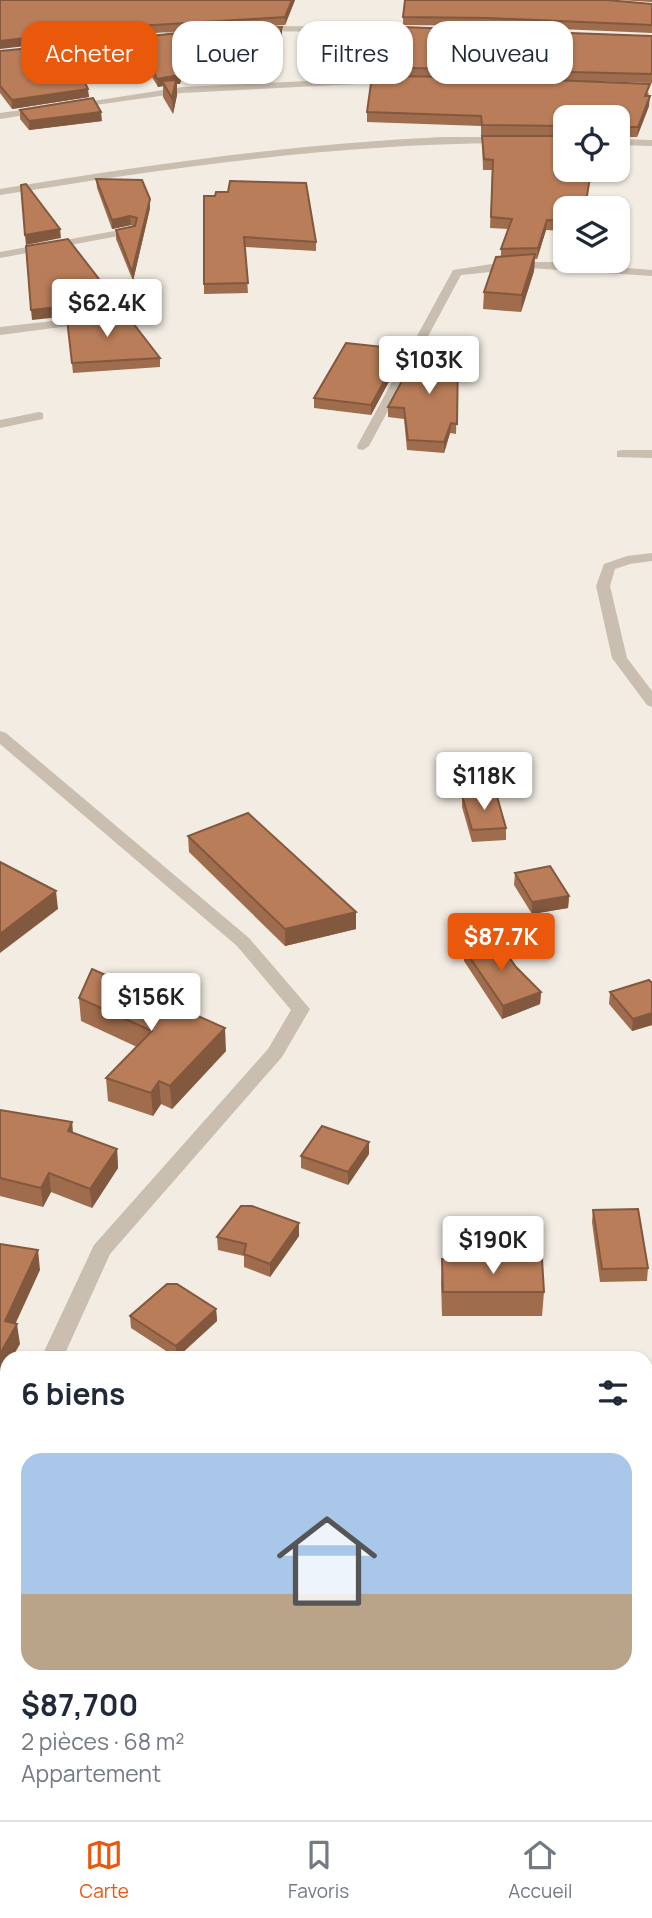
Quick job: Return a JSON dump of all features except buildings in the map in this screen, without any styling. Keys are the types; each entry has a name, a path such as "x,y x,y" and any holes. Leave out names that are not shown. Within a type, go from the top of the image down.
{"street":[{"path":"283,29 427,30"},
{"path":"66,106 182,90 318,84"},
{"path":"0,116 53,108"},
{"path":"0,192 202,159 419,141 510,140"},
{"path":"630,142 652,143"},
{"path":"0,255 131,231"},
{"path":"363,446 457,272 482,266 512,265 652,273"},
{"path":"0,331 157,312"},
{"path":"0,424 39,416"},
{"path":"622,454 652,454"},
{"path":"652,557 627,560 609,567 603,586 620,658 652,702"},
{"path":"0,736 243,942 301,1009 275,1053 101,1250 55,1351"}]}
